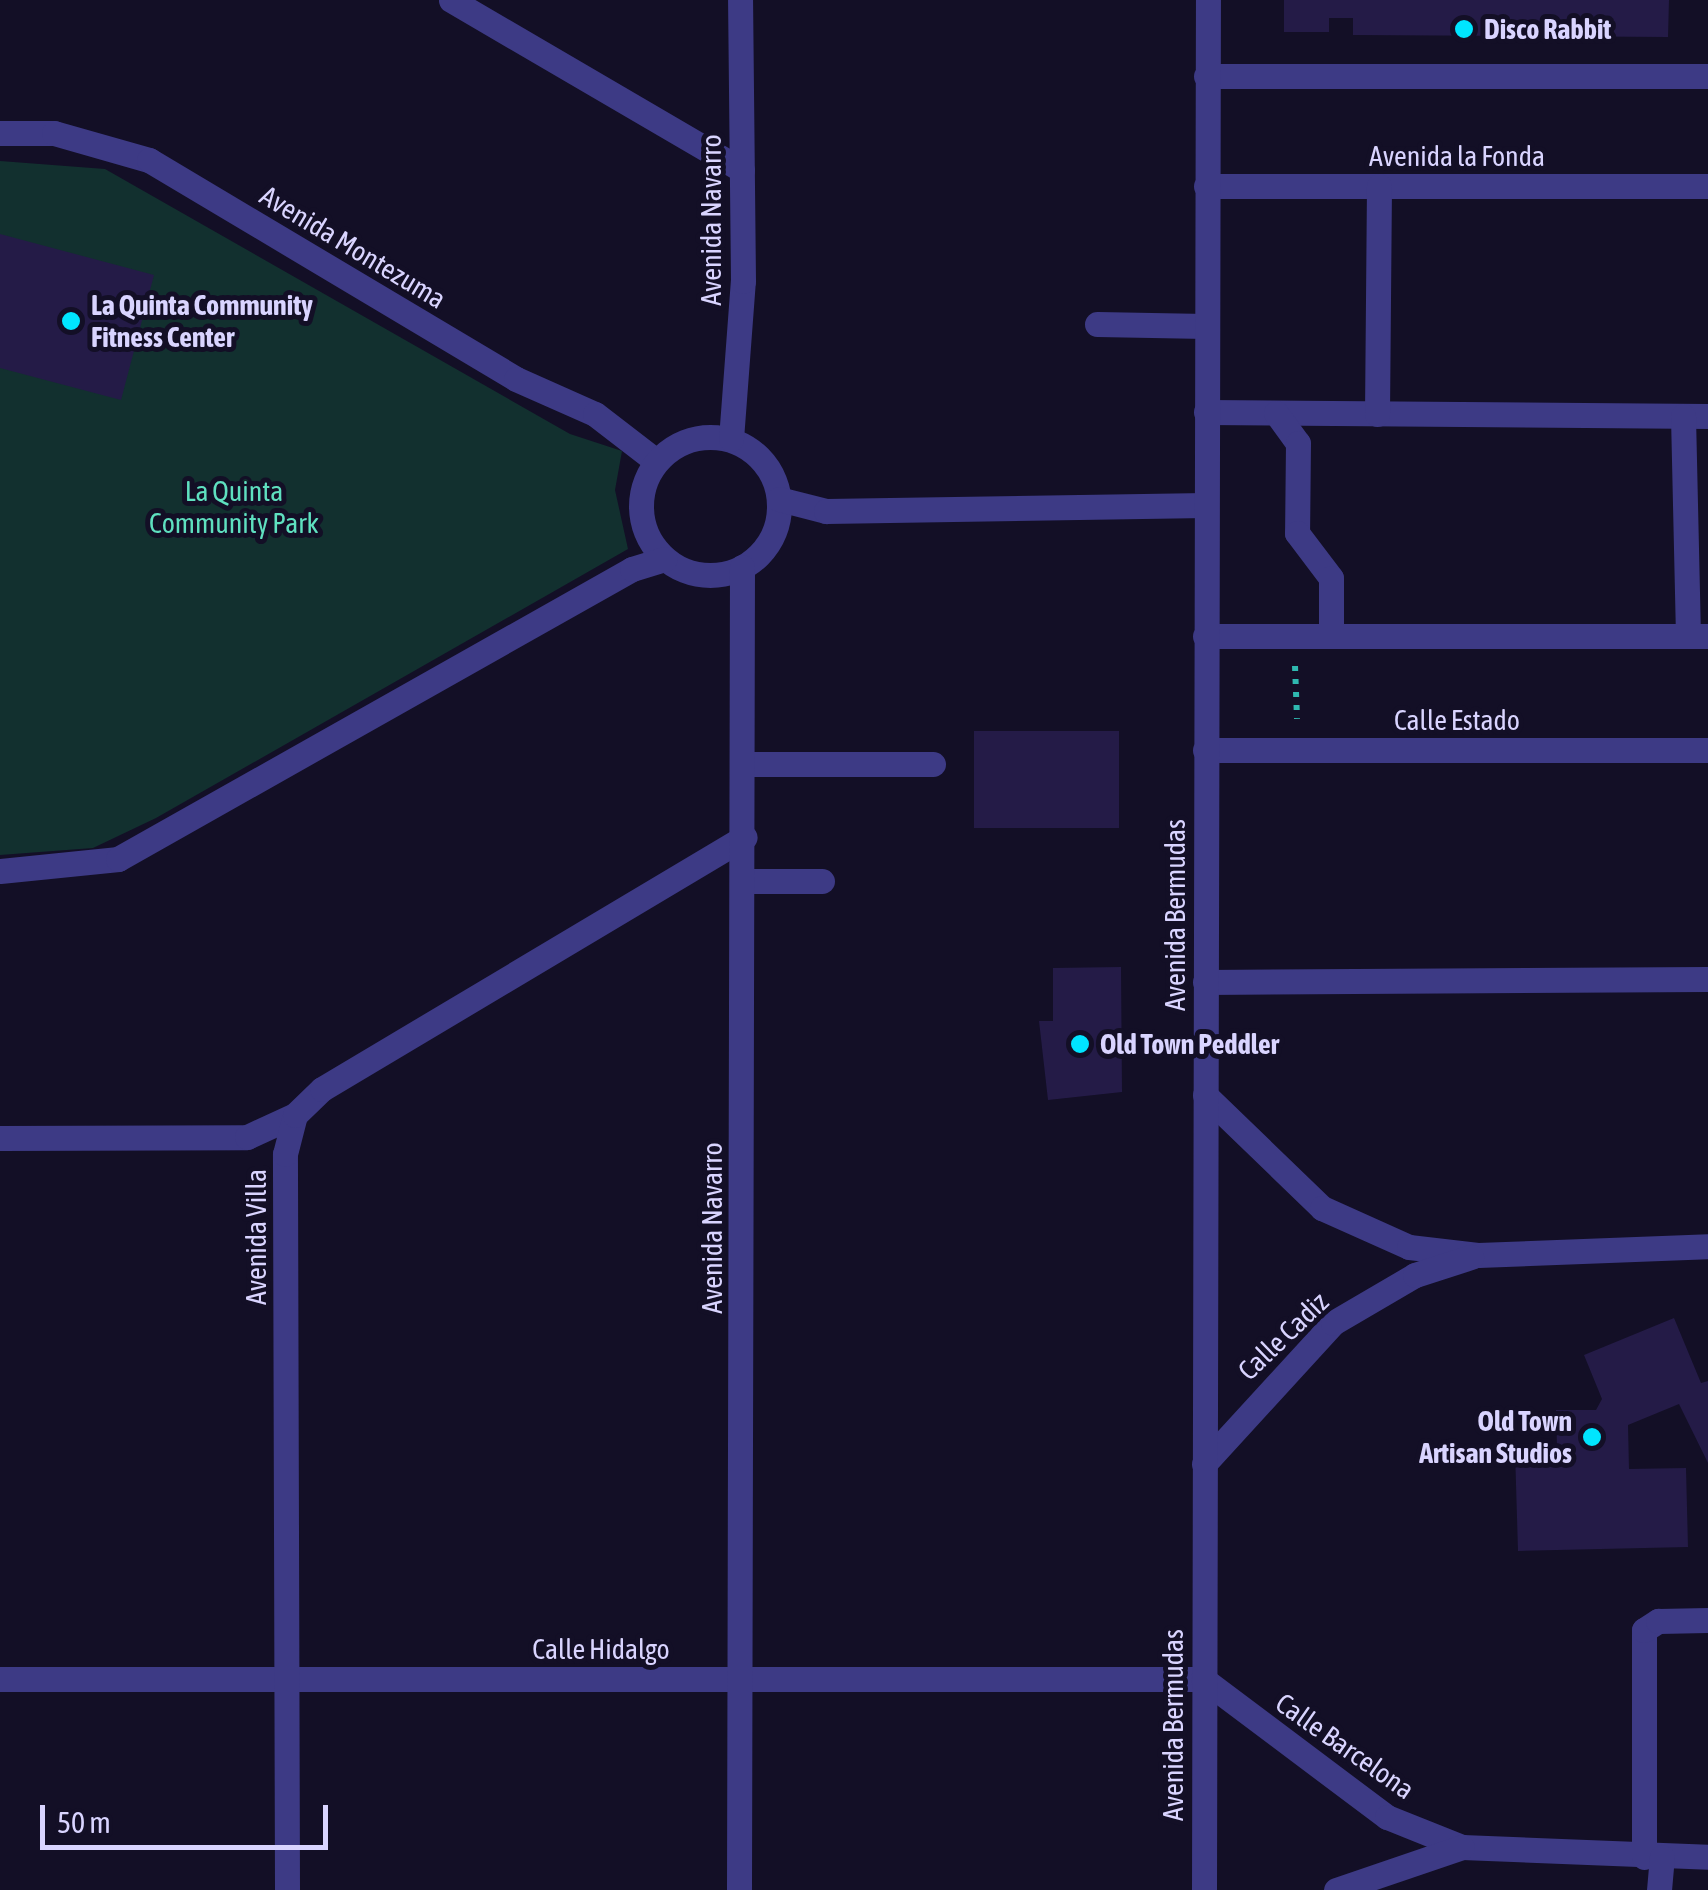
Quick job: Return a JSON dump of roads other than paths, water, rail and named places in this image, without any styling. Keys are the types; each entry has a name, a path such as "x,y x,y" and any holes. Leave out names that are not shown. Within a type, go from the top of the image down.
{"street":[{"path":"451,0 742,170"},
{"name":"Avenida Navarro","path":"731,439 742,170 740,0"},
{"name":"Avenida Bermudas","path":"1204,1890 1208,0"},
{"path":"1206,76 1708,76"},
{"name":"Avenida Montezuma","path":"0,133 54,133 149,160 516,379 595,414 656,461"},
{"name":"Avenida la Fonda","path":"1206,186 1708,186"},
{"path":"1376,414 1379,186"},
{"path":"1097,324 1206,326"},
{"path":"1206,412 1696,416 1698,636 1206,636"},
{"path":"1276,413 1298,443 1296,533 1331,578 1331,636"},
{"path":"0,871 118,859 632,569 665,559 716,575 742,568 770,538 779,499 772,473 731,439 690,440 656,461 640,512 665,559"},
{"path":"779,499 826,511 1206,505"},
{"name":"Avenida Navarro","path":"739,1890 745,764 736,602 742,568"},
{"name":"Calle Estado","path":"1206,750 1708,750"},
{"path":"745,764 933,764"},
{"path":"0,1138 248,1137 296,1116 322,1089 745,837"},
{"path":"744,881 822,881"},
{"path":"1206,982 1708,978"},
{"name":"Calle Cadiz","path":"1206,1095 1292,1184 1358,1232 1478,1254 1708,1246"},
{"name":"Avenida Villa","path":"287,1890 285,1154 296,1116"},
{"name":"Calle Cadiz","path":"1204,1464 1333,1324 1415,1275 1478,1254"},
{"path":"1659,1890 1653,1858 1644,1630 1658,1621 1708,1620"},
{"name":"Calle Hidalgo","path":"0,1680 1203,1680"},
{"name":"Calle Barcelona","path":"1203,1680 1387,1816 1462,1846 1653,1858 1708,1857"},
{"name":"Calle Barcelona","path":"1336,1890 1462,1846"}],"place":[{"name":"Disco Rabbit","path":"1464,29"},
{"name":"La Quinta Community Fitness Center","path":"71,321"},
{"name":"Old Town Peddler","path":"1080,1044"},
{"name":"Old Town Artisan Studios","path":"1592,1437"}],"park label":[{"name":"La Quinta Community Park","path":"234,507"}]}
